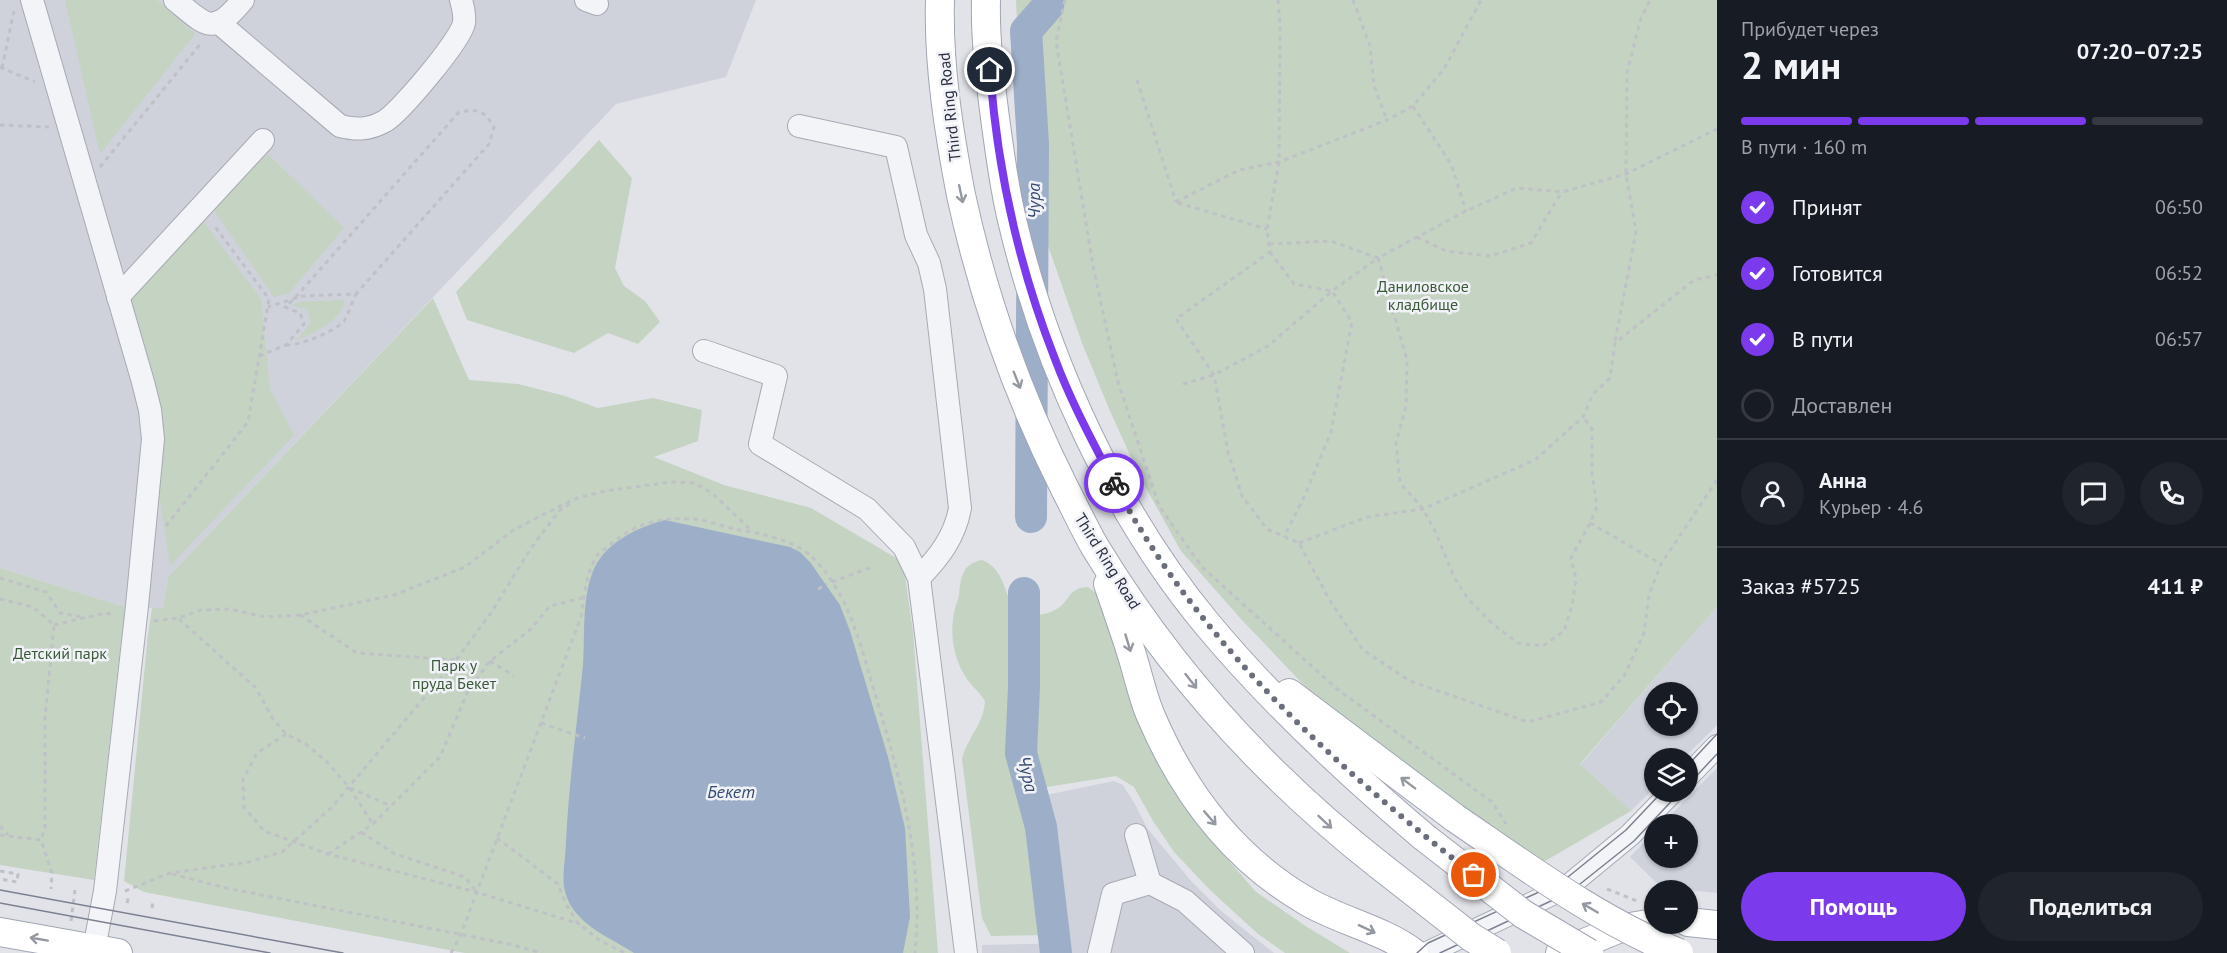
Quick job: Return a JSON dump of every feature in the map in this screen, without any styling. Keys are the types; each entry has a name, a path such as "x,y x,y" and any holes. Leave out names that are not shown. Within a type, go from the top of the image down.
{"main road":[{"path":"985,4 991,90 1000,157 1013,224 1054,358 1084,427 1127,507 1170,574 1206,623 1285,711 1366,788 1424,837 1523,914 1589,953"},
{"name":"Third Ring Road","path":"940,5 945,94 955,161 969,234 989,305 1015,378 1044,447 1092,541 1149,626 1209,704 1273,773 1335,831 1471,938 1497,953"},
{"path":"1092,541 1149,711 1173,764 1200,807 1231,842 1268,875 1308,902 1400,944 1414,953"},
{"path":"1206,623 1300,702 1455,818 1585,906 1679,953"},
{"path":"1698,923 1717,925"},
{"path":"1560,953 1618,930 1644,925"},
{"path":"0,932 106,951"}],"street":[{"path":"32,0 150,410 153,440 141,620 105,891 106,951"},
{"path":"175,0 204,24 218,22 230,15 243,0"},
{"path":"218,22 340,126 357,130 369,128 387,120 456,41 464,24 464,12 460,0"},
{"path":"799,126 896,147 916,235 935,289 960,508 957,526 948,543 919,578"},
{"path":"118,297 263,140"},
{"path":"704,351 776,376 760,444 867,509 904,547 919,578 966,953"},
{"path":"1698,766 1717,746"},
{"path":"1427,953 1567,886 1630,835 1662,802"},
{"path":"1136,835 1150,883"},
{"path":"1099,953 1113,894 1150,883 1185,901 1243,953"}],"path":[{"path":"16,0 1,67 58,93"},
{"path":"1065,0 1056,41 1093,266 1118,382 1159,506 1202,567 1337,690 1492,802 1511,832"},
{"path":"1278,0 1280,26 1279,162 1267,229 1270,252 1294,284 1332,291 1352,322 1331,432 1305,495 1284,537"},
{"path":"1353,0 1370,46 1374,86 1387,120"},
{"path":"1176,202 1239,170 1279,162 1387,120 1413,106 1444,69 1481,0"},
{"path":"1299,543 1367,517 1423,509 1535,460 1583,417 1593,394 1610,378 1636,232 1626,174 1628,73 1641,18 1650,0"},
{"path":"86,184 218,22"},
{"path":"1137,80 1176,202"},
{"path":"1413,106 1451,164 1466,212"},
{"path":"260,356 286,345 304,324 300,313 285,307 459,112 474,109 486,114 494,127 489,144 356,294 343,323 316,338 294,346 286,345"},
{"path":"0,125 69,128"},
{"path":"1183,384 1214,375 1268,346 1332,291 1378,258 1466,212 1517,188 1562,192 1626,174 1717,129"},
{"path":"1417,237 1446,251 1490,256 1531,243 1562,192"},
{"path":"1176,202 1267,229"},
{"path":"163,528 248,422 269,299 201,208"},
{"path":"1269,244 1331,241 1378,258"},
{"path":"1270,252 1176,319 1214,375 1228,452 1242,496 1267,529 1299,543 1329,599 1363,650 1410,681 1528,722 1601,702 1624,676 1644,633 1649,595 1661,564 1717,480"},
{"path":"1378,258 1407,360 1406,406 1396,442 1400,483 1423,509 1454,577 1468,599 1493,624 1518,643 1543,646 1564,631 1572,605 1576,579 1570,558 1597,506 1592,473 1592,429 1583,417"},
{"path":"1615,343 1694,280 1717,274"},
{"path":"268,307 302,296 356,294"},
{"path":"54,625 105,613 141,620 178,618 201,610 229,609 266,617 300,615 394,595 465,567 512,531 577,498 605,491 660,483 694,483 712,493 731,509 753,533"},
{"path":"132,888 170,873 249,862 282,852 331,808 456,660 491,613 531,548 559,512 577,498"},
{"path":"452,953 581,617 583,598 597,556 623,534 650,521 671,518 693,519 797,545 814,559 839,590 856,630 907,808 912,836 919,917 915,953"},
{"path":"1590,523 1661,564"},
{"path":"832,582 872,567"},
{"path":"0,578 46,592 60,613 84,618"},
{"path":"818,589 827,584"},
{"path":"328,854 373,824 440,758 468,691 490,661 531,629 550,606 583,598"},
{"path":"0,599 33,607 54,625"},
{"path":"300,615 357,653 456,660"},
{"path":"178,618 256,688 273,719 286,734 306,744 327,762 349,787 373,824"},
{"path":"51,889 52,873 41,840 45,828 45,718 54,625"},
{"path":"490,661 514,676"},
{"path":"541,723 585,738"},
{"path":"286,734 257,753 243,779 244,807 264,831 292,843 328,854 476,892 580,924"},
{"path":"349,787 391,807"},
{"path":"0,826 9,836"},
{"path":"362,832 395,854 465,877 476,892"},
{"path":"0,835 41,840"},
{"path":"497,838 558,884 566,904 580,924 599,940 625,953"},
{"path":"0,871 18,874 17,882 0,879"},
{"path":"170,873 226,888 461,934 542,953"},
{"path":"71,924 75,890"},
{"path":"127,903 129,896"},
{"path":"152,908 153,901"}],"shaded area":[{"path":"0,0 756,0 726,77 616,104 168,577 163,610 137,606 125,607 0,568"},
{"path":"1717,607 1717,725 1694,748 1644,748 1644,798 1631,811 1580,765 1644,691 1644,736 1698,736 1698,682 1652,682"},
{"path":"1717,768 1717,893 1698,891 1698,880 1654,880 1630,857 1644,842 1644,868 1698,868 1698,814 1672,814 1684,802 1698,802 1698,787"},
{"path":"1114,781 1123,785 1147,828 1192,882 1221,911 1274,953 982,953 982,945 1065,943 1046,795"}],"green space":[{"path":"65,0 157,0 195,34 100,154"},
{"name":"Даниловское кладбище","path":"1016,0 1717,0 1717,607 1652,682 1644,682 1644,691 1580,764 1631,811 1540,864 1318,700 1241,619 1181,551 1141,479 1082,343 1044,234 1021,107"},
{"path":"599,140 632,178 615,268 624,286 645,301 660,322 638,344 608,333 574,353 467,320 456,292"},
{"path":"268,154 344,228 289,293 274,297 211,206"},
{"path":"200,217 261,299 270,389 294,435 170,566 129,300"},
{"name":"Парк у пруда Бекет","path":"433,298 469,380 518,384 565,396 598,408 653,398 702,410 698,441 654,457 724,485 811,508 903,562 913,632 938,953 465,953 144,892 124,881 148,634 152,608 163,609 168,577"},
{"path":"345,300 342,308 332,320 296,341 311,322 307,309 291,305 299,302"},
{"path":"982,560 997,572 1010,600 1024,613 1037,615 1049,613 1060,607 1072,593 1081,588 1088,587 1096,593 1101,602 1136,711 1160,767 1197,824 1256,892 1350,953 1285,953 1258,934 1210,890 1174,852 1134,787 1116,776 1047,787 1043,790 1040,800 1058,927 1051,935 991,936 982,918 962,759 982,717 985,701 967,680 961,668 955,653 952,629 964,572 970,565"},
{"name":"Детский парк","path":"0,568 125,607 94,880 0,865"}],"water":[{"name":"Бекет","path":"665,520 790,547 800,552 810,562 840,605 888,757 905,828 910,917 903,953 634,953 592,927 574,910 564,887 564,870 583,665 585,607 589,584 597,563 612,545 632,532"}],"waterway":[{"name":"Чура","path":"1031,517 1033,144 1026,31 1048,6 1049,0"},
{"name":"Чура","path":"1024,593 1021,753 1041,827 1056,953"}],"tram line":[{"path":"1698,754 1717,734"},
{"path":"1698,774 1717,754"},
{"path":"1417,953 1428,943 1563,881 1626,830 1653,802"},
{"path":"1440,953 1570,892 1634,841 1671,802"},
{"path":"0,890 343,953"},
{"path":"0,903 270,953"}],"way so far":[{"path":"1114,483 1170,574 1206,623 1285,711 1366,788 1474,875"}],"route":[{"path":"990,70 1000,157 1013,224 1031,286 1054,358 1084,427 1114,483"}]}
